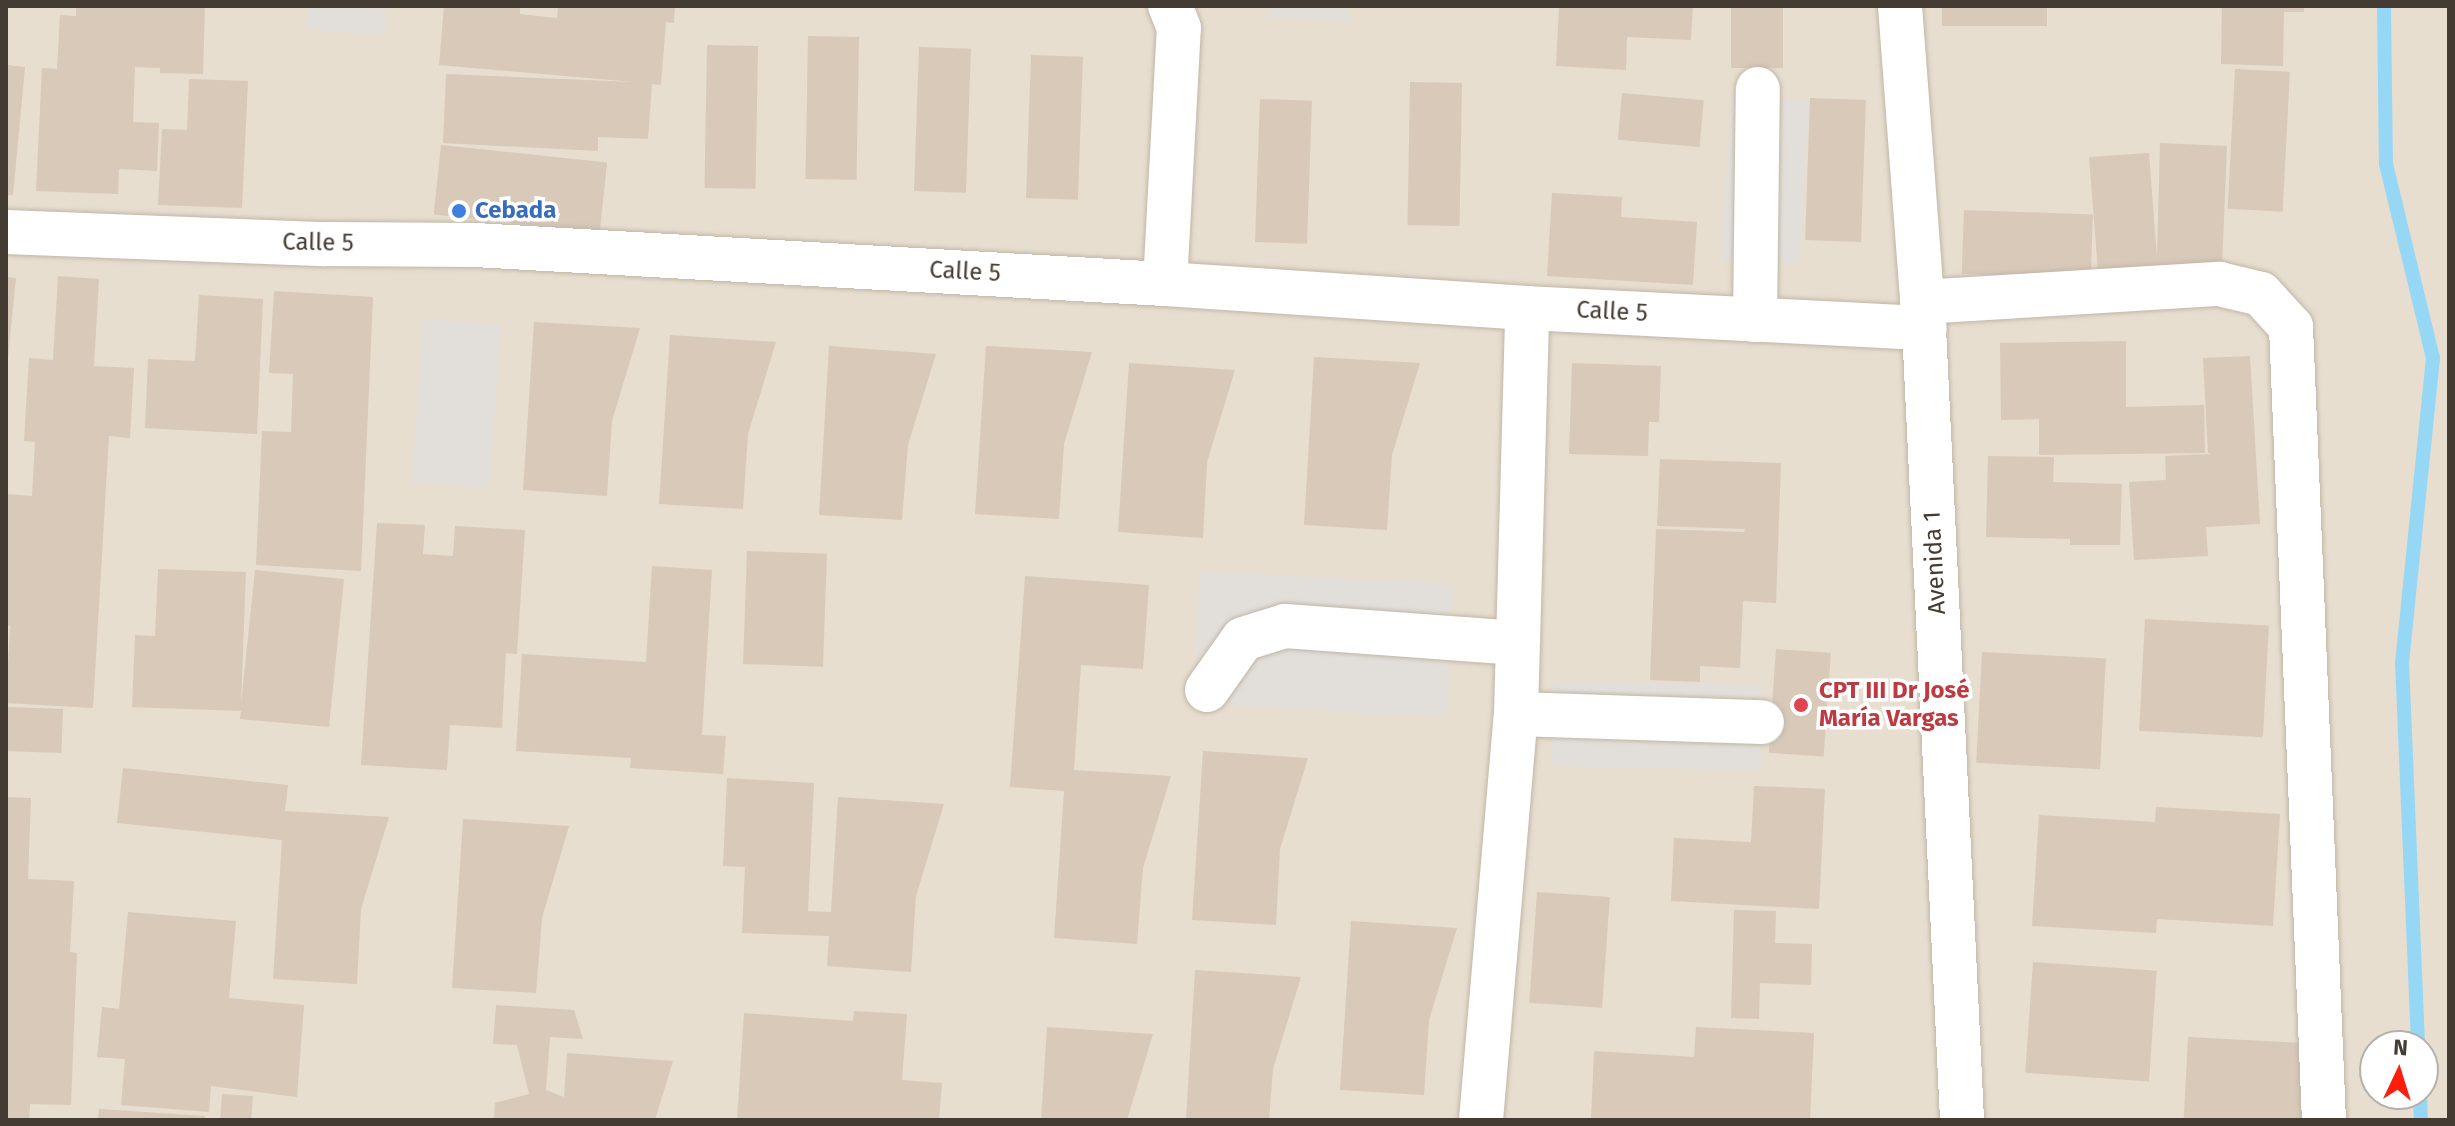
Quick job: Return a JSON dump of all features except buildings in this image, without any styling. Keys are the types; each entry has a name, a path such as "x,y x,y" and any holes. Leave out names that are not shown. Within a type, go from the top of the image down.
{"street":[{"path":"1165,284 1179,28 1170,6"},
{"name":"Avenida 1","path":"1900,6 1923,315 1962,1120"},
{"path":"1755,320 1758,89"},
{"name":"Calle 5","path":"6,232 325,244 475,245 1755,320 1923,315 2219,284 2261,294 2291,327 2324,1120"},
{"path":"1481,1120 1516,714 1527,308"},
{"path":"1207,690 1243,639 1285,626 1517,643"},
{"path":"1516,714 1762,722"}],"shaded area":[{"path":"6,6 2449,6 2449,1120 6,1120"},
{"path":"308,6 386,6 384,35 306,29"},
{"path":"1270,6 1349,6 1348,22 1270,17"},
{"path":"1732,96 1810,101 1798,264 1721,259"},
{"path":"423,319 501,324 489,488 412,483"},
{"path":"1200,571 1454,584 1447,717 1193,704"},
{"path":"1552,681 1762,685 1760,770 1551,766"}],"waterway":[{"path":"2384,6 2386,164 2433,358 2402,662 2417,1030"},
{"path":"2421,1110 2421,1120"}],"place":[{"name":"Cebada","path":"459,211"},
{"name":"CPT III Dr José María Vargas","path":"1801,705"}]}
